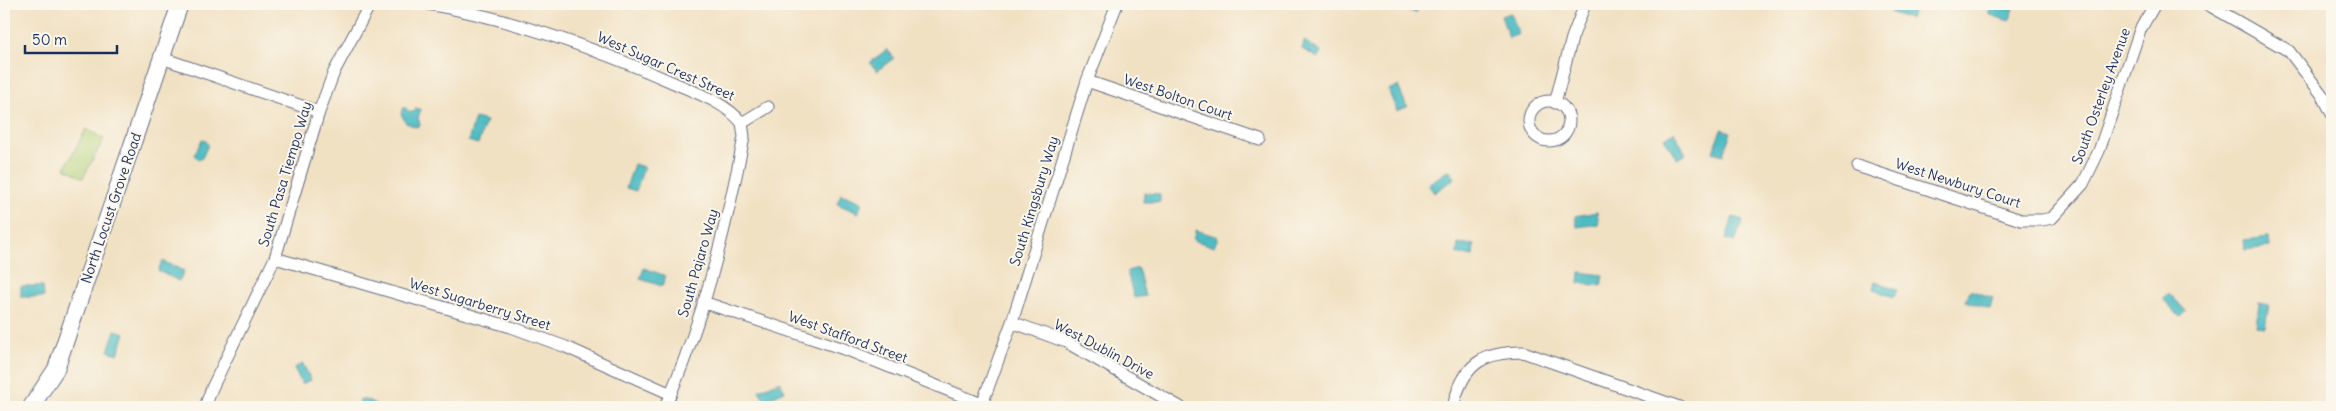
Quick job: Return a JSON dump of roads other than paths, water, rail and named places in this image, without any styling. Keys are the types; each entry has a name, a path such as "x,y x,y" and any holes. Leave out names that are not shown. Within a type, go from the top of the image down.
{"street":[{"name":"North Locust Grove Road","path":"31,407 56,369 180,4"},
{"name":"South Pasa Tiempo Way","path":"205,407 212,388 275,258 319,112 334,72 370,4"},
{"name":"West Sugar Crest Street","path":"428,4 490,18 604,54 695,92 734,112 742,123"},
{"name":"South Kingsbury Way","path":"982,406 1012,322 1087,81 1117,4"},
{"path":"1555,102 1572,38 1585,4"},
{"name":"South Osterley Avenue","path":"2052,218 2083,184 2099,151 2140,30 2154,4"},
{"path":"2207,4 2289,52 2323,96 2332,114"},
{"path":"162,58 319,112"},
{"name":"West Bolton Court","path":"1087,81 1260,140"},
{"path":"742,123 768,108"},
{"name":"South Pajaro Way","path":"665,407 703,302 717,257 744,137 742,123"},
{"name":"West Newbury Court","path":"1857,166 2020,220 2052,218"},
{"name":"West Sugarberry Street","path":"275,258 511,327 566,347 671,394"},
{"name":"West Stafford Street","path":"703,302 847,350 982,406"},
{"name":"West Dublin Drive","path":"1012,322 1066,342 1180,407"},
{"path":"1453,407 1457,391 1466,373 1478,362 1497,353 1523,352 1678,407"}],"water":[{"path":"1394,4 1419,4 1416,13"},
{"path":"1892,4 1914,9 1910,19 1890,12"},
{"path":"1992,4 2014,9 2009,21 1988,14"},
{"path":"1511,13 1519,34 1509,38 1501,16"},
{"path":"1304,41 1321,52 1318,58 1302,49"},
{"path":"887,49 894,58 877,71 870,63"},
{"path":"1398,86 1407,107 1397,111 1388,90"},
{"path":"403,108 410,112 414,112 416,108 421,110 418,117 420,125 416,127 406,123 401,114"},
{"path":"475,118 486,121 478,144 468,141"},
{"path":"1721,129 1731,132 1723,155 1713,152"},
{"path":"1674,132 1686,154 1677,159 1664,138"},
{"path":"202,140 206,141 208,145 202,158 199,160 194,155"},
{"path":"634,164 644,167 636,191 626,188"},
{"path":"1449,170 1455,178 1434,193 1428,184"},
{"path":"1144,193 1160,194 1160,202 1143,202"},
{"path":"841,194 862,202 858,213 837,204"},
{"path":"1597,212 1599,224 1577,227 1575,216"},
{"path":"1733,217 1743,220 1735,242 1726,239"},
{"path":"1196,230 1218,237 1214,247 1193,240"},
{"path":"2268,237 2269,247 2245,250 2244,240"},
{"path":"1458,243 1474,245 1473,256 1457,254"},
{"path":"162,261 184,271 179,281 158,271"},
{"path":"644,268 666,276 662,286 640,279"},
{"path":"1138,268 1145,296 1134,298 1127,271"},
{"path":"1580,272 1603,275 1601,286 1579,283"},
{"path":"1875,281 1897,289 1894,297 1873,290"},
{"path":"21,286 43,286 44,297 21,297"},
{"path":"1970,290 1993,298 1990,309 1966,301"},
{"path":"2169,293 2186,311 2180,317 2163,299"},
{"path":"2259,303 2269,305 2265,327 2256,326"},
{"path":"115,330 125,333 118,354 108,351"},
{"path":"303,364 311,380 302,384 294,368"},
{"path":"780,381 785,391 764,400 759,390"},
{"path":"360,399 370,401 379,407 362,407 359,404"}]}
